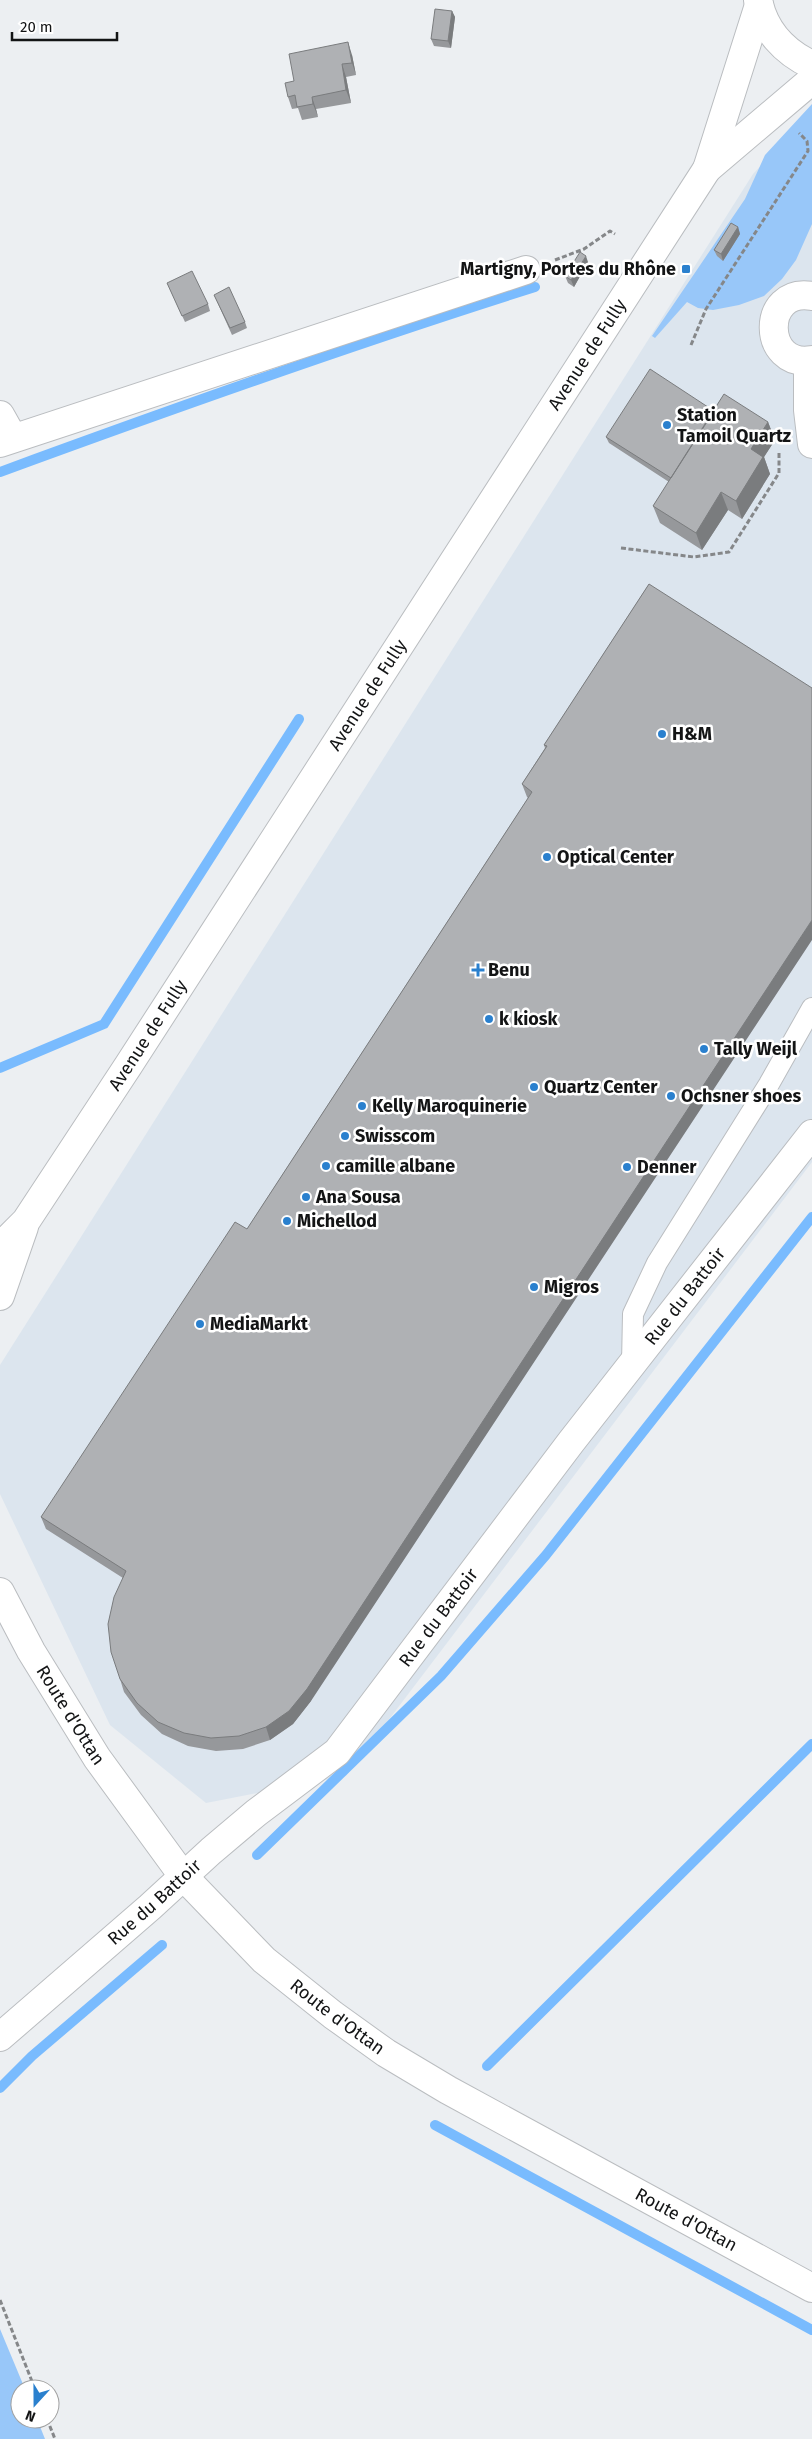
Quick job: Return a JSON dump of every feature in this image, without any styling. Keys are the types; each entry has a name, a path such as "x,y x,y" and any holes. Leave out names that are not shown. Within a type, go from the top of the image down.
{"street":[{"path":"758,3 762,17 775,38 793,54 812,64"},
{"name":"Avenue de Fully","path":"708,170 758,3"},
{"name":"Avenue de Fully","path":"0,1248 26,1221 708,170 812,80"},
{"path":"0,415 7,441 526,270"},
{"path":"812,296 797,296 788,300 776,313 773,322 774,338 782,350 798,360 810,360 808,410 812,444"},
{"name":"Rue du Battoir","path":"0,2037 256,1813 337,1752 632,1364 812,1134"},
{"name":"Avenue de Fully","path":"0,1296 26,1221"},
{"name":"Route d'Ottan","path":"0,1592 31,1651 97,1758 183,1876 264,1960 333,2015 386,2053 448,2090 812,2288"}],"lane":[{"path":"632,1364 633,1314 656,1263 769,1084 812,1008"}],"path":[{"path":"691,345 706,309 808,151 807,141 795,131"},
{"path":"526,270 584,249 610,231 615,234"},
{"path":"620,548 694,557 729,552 779,473 780,446"},
{"path":"0,2300 31,2379"}],"shaded area":[{"path":"812,104 812,224 796,260 782,279 764,296 739,305 713,310 698,308 687,302 655,338 652,336 745,199 765,155"},
{"path":"812,111 812,1162 346,1776 206,1803 110,1725 0,1494 0,1365 753,174"},
{"path":"0,2329 21,2379 10,2379 10,2429 41,2429 45,2439 0,2439"}],"building":[{"path":"435,9 452,11 448,41 431,39"},
{"path":"348,42 352,63 342,64 346,90 312,97 313,104 297,107 295,95 288,97 285,83 294,81 289,54"},
{"path":"731,223 738,227 721,254 714,250"},
{"path":"580,252 586,256 571,280 565,276"},
{"path":"192,271 208,304 182,316 167,283"},
{"path":"229,287 245,322 230,328 214,295"},
{"path":"650,369 714,411 671,478 606,437"},
{"path":"724,394 768,422 751,449 763,457 736,501 721,492 696,533 653,506"},
{"name":"Quartz Center","path":"649,584 812,688 812,920 307,1689 289,1711 266,1727 239,1736 211,1738 184,1733 158,1722 137,1703 120,1679 111,1652 108,1624 114,1597 126,1571 41,1517 235,1222 247,1229 532,792 522,784 547,746 544,745"}],"waterway":[{"path":"0,472 266,376 535,287"},
{"path":"0,1068 104,1024 299,719"},
{"path":"257,1855 441,1676 546,1555 812,1217"},
{"path":"487,2066 812,1744"},
{"path":"0,2088 32,2056 162,1945"},
{"path":"435,2125 812,2330"}],"place":[{"name":"Martigny, Portes du Rhône","path":"686,269"},
{"name":"Station Tamoil Quartz","path":"667,425"},
{"name":"H&M","path":"662,734"},
{"name":"Optical Center","path":"547,857"},
{"name":"Benu","path":"478,970"},
{"name":"k kiosk","path":"489,1019"},
{"name":"Tally Weijl","path":"704,1049"},
{"name":"Quartz Center","path":"534,1087"},
{"name":"Ochsner shoes","path":"671,1096"},
{"name":"Kelly Maroquinerie","path":"362,1106"},
{"name":"Swisscom","path":"345,1136"},
{"name":"camille albane","path":"326,1166"},
{"name":"Denner","path":"627,1167"},
{"name":"Ana Sousa","path":"306,1197"},
{"name":"Michellod","path":"287,1221"},
{"name":"Migros","path":"534,1287"},
{"name":"MediaMarkt","path":"200,1324"}]}
